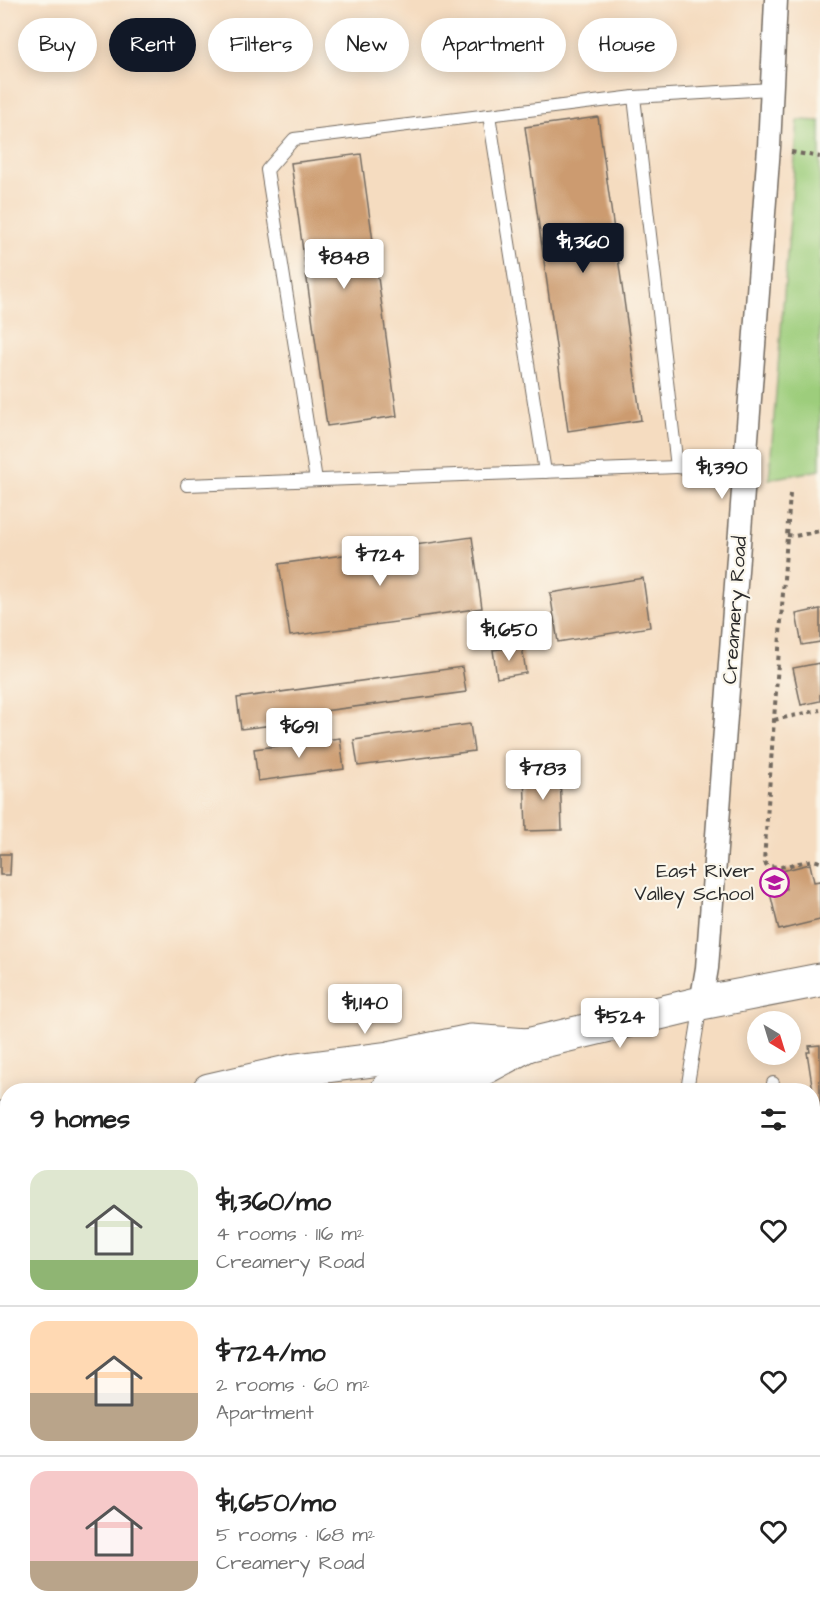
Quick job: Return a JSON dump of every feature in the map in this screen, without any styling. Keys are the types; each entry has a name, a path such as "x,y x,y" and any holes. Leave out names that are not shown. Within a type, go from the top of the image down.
{"street":[{"name":"Creamery Road","path":"701,1003 707,968 744,474 772,89 776,0"},
{"path":"422,1083 477,1072 527,1046 701,1003 820,980"},
{"path":"239,1083 296,1070 389,1058 471,1041 527,1046"}],"lane":[{"path":"316,480 267,170 294,139 634,97 772,89"},
{"path":"634,97 677,467"},
{"path":"489,115 545,472"},
{"path":"187,485 677,467 744,474"},
{"path":"688,1083 701,1003"}],"path":[{"path":"790,494 764,861 767,866 781,867 813,860 820,862"},
{"path":"787,535 795,536 820,531"},
{"path":"774,720 820,710"}],"green space":[{"path":"798,120 820,121 820,470 769,479"}],"building":[{"path":"598,117 641,420 568,431 525,127"},
{"path":"361,154 397,416 327,426 291,163"},
{"path":"472,537 482,608 290,636 279,564"},
{"path":"643,578 650,627 558,642 550,593"},
{"path":"820,609 820,642 802,645 796,614"},
{"path":"522,646 526,673 497,678 493,650"},
{"path":"820,663 820,701 801,705 793,668"},
{"path":"462,667 466,692 272,718 273,725 241,729 237,698"},
{"path":"470,724 474,751 358,766 354,740"},
{"path":"340,738 344,769 258,781 254,749"},
{"path":"560,771 562,830 526,831 524,772"},
{"path":"0,854 11,854 10,875 0,875"},
{"path":"810,864 814,882 820,881 820,920 779,930 770,893 786,889 782,871"},
{"path":"820,1045 820,1083 812,1083 807,1052 810,1052 809,1046"}],"place":[{"name":"East River Valley School","path":"775,882"}]}
